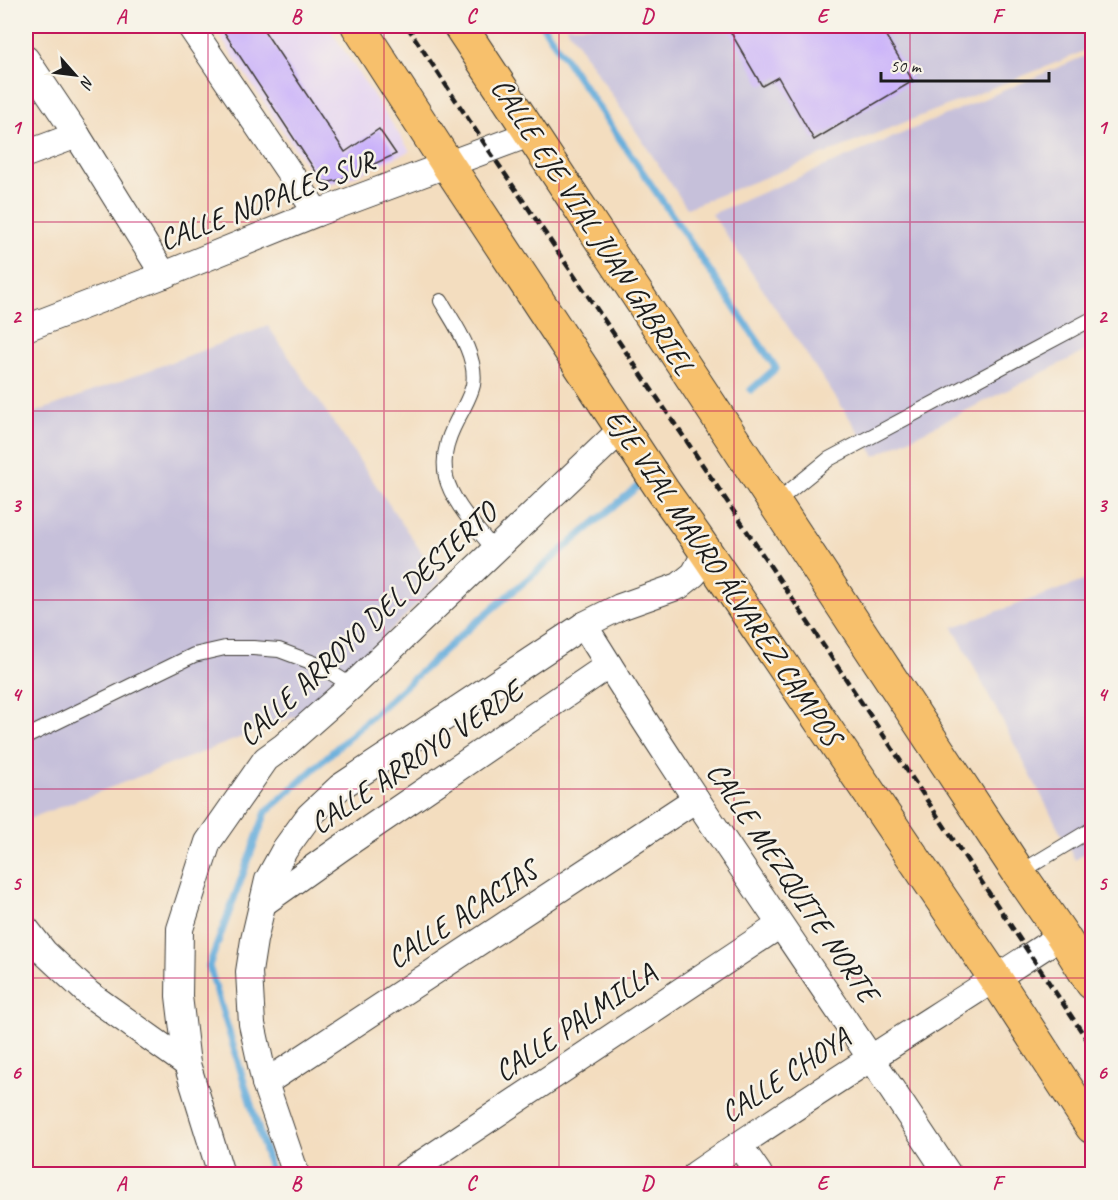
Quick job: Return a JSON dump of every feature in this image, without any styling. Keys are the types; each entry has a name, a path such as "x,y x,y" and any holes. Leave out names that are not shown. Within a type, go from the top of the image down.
{"main road":[{"name":"EJE VIAL MAURO ÁLVAREZ CAMPOS","path":"358,26 663,491 995,978 1092,1127"},
{"name":"CALLE EJE VIAL JUAN GABRIEL","path":"460,26 770,493"},
{"path":"770,493 1019,873 1089,971"}],"street":[{"path":"190,26 317,213"},
{"path":"26,59 164,275"},
{"name":"CALLE NOPALES SUR","path":"26,328 317,213 532,133"},
{"path":"26,154 76,135"},
{"name":"CALLE ARROYO DEL DESIERTO","path":"221,1174 187,1064 179,996 180,929 208,842 266,759 352,686 622,428"},
{"path":"296,1174 265,1083 252,1024 249,972 268,879 285,849 309,816 340,787 584,625 620,607 679,586 694,574 700,544"},
{"name":"CALLE MEZQUITE NORTE","path":"584,625 696,799 948,1174"},
{"name":"CALLE ARROYO VERDE","path":"262,904 340,848 609,665"},
{"name":"CALLE ACACIAS","path":"265,1083 696,799"},
{"name":"CALLE PALMILLA","path":"406,1174 780,925"},
{"path":"26,929 44,952 89,994 187,1064"},
{"name":"CALLE CHOYA","path":"696,1174 1062,935"},
{"path":"739,1145 759,1174"}],"lane":[{"path":"441,301 467,345 473,370 473,386 444,452 447,477 456,500 494,550"},
{"path":"770,493 829,459 1092,319"},
{"path":"26,737 194,655 225,648 279,650 319,665 352,686"},
{"path":"1019,873 1092,829"}],"shaded area":[{"path":"213,26 328,26 410,151 346,180 320,186"},
{"path":"566,26 1092,26 1092,47 687,208"},
{"path":"1092,53 1092,348 875,456 712,214"},
{"path":"268,326 441,581 307,712 26,820 26,416"},
{"path":"1092,578 1092,849 1075,860 953,627"}],"building":[{"path":"220,26 261,26 345,152 379,129 396,154 339,180 322,181"},
{"path":"727,26 880,26 913,81 814,140 778,77 762,86"}],"waterway":[{"path":"543,26 776,368 751,390"},
{"path":"272,1174 209,966 266,812 467,630 637,487"}],"railway":[{"path":"407,26 1092,1047"}]}
